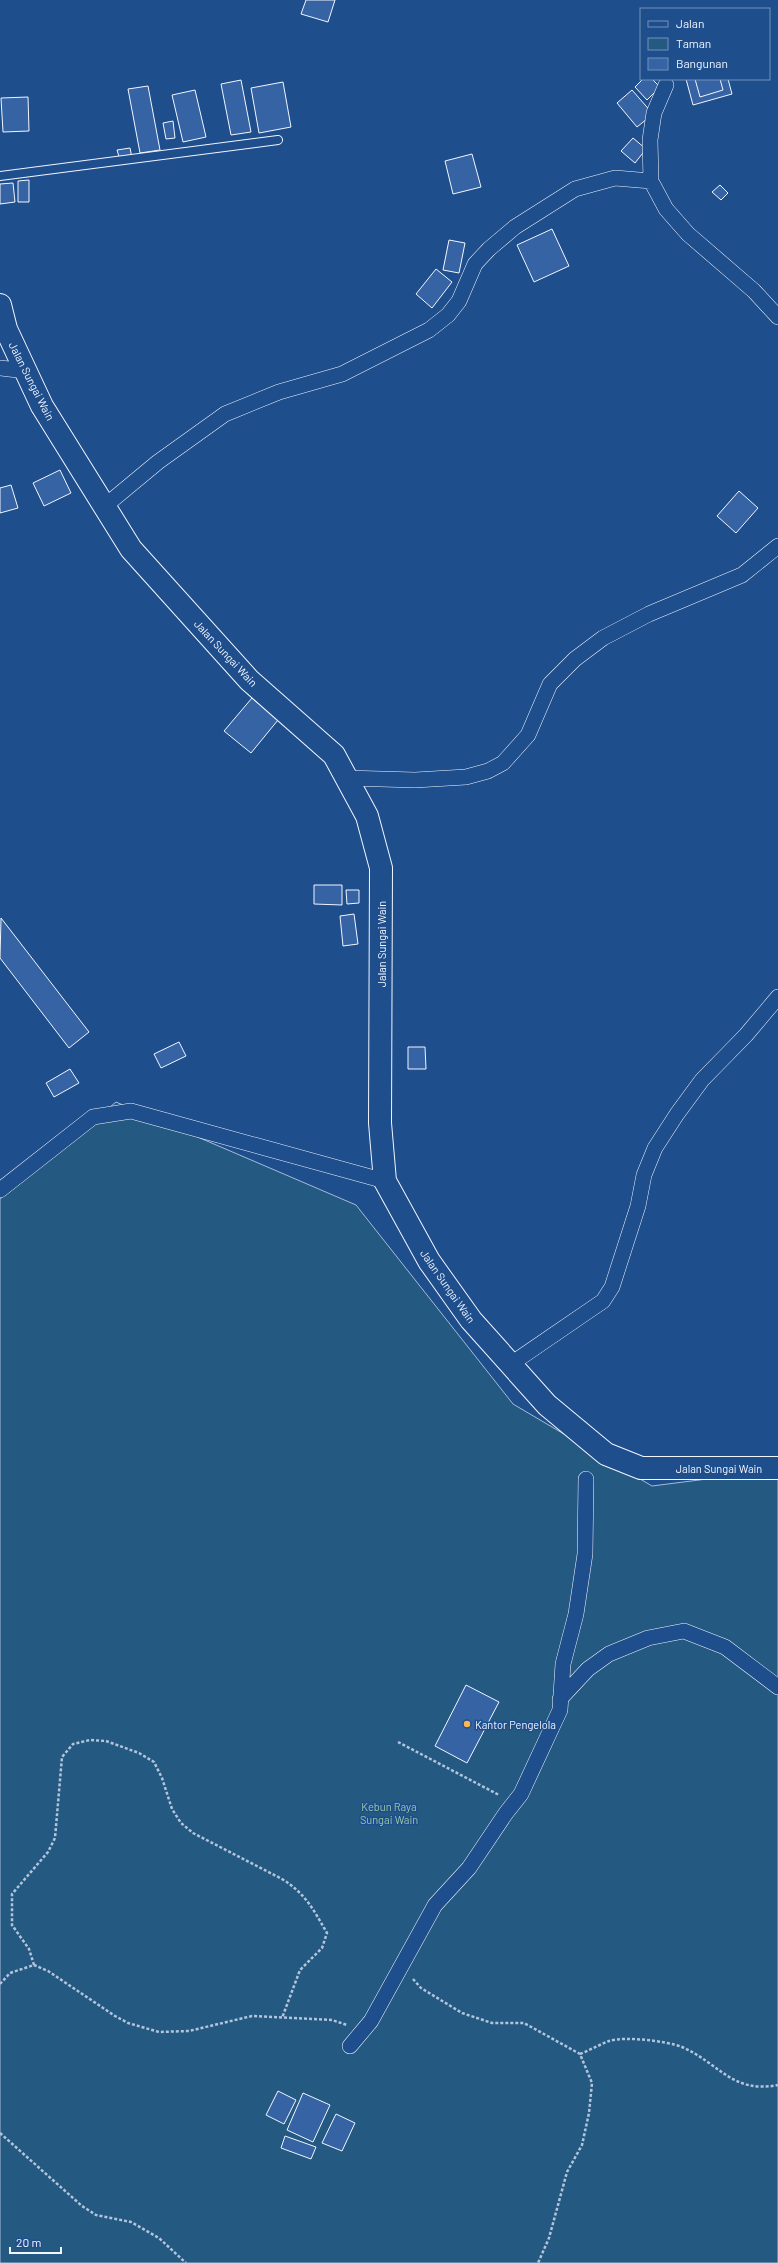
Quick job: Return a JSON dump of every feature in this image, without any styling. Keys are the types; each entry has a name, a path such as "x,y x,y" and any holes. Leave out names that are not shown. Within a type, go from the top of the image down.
{"street":[{"path":"666,85 654,113 650,140 651,181 666,209 688,234 754,291 778,317"},
{"path":"106,506 158,462 225,414 279,392 342,374 429,330 448,315 459,301 475,264 489,249 515,227 575,189 615,178 651,181"},
{"name":"Jalan Sungai Wain","path":"0,305 6,329 42,406 131,548 249,680 334,756 367,816 381,868 380,1123 385,1181 429,1261 471,1320 547,1405 606,1454 641,1468 778,1468"},
{"path":"0,368 26,371"},
{"path":"346,778 415,780 466,777 488,771 503,764 517,750 528,735 550,684 575,659 603,638 649,614 742,576 778,546"},
{"path":"510,1364 603,1301 612,1287 638,1206 644,1175 655,1148 677,1114 702,1080 746,1035 778,997"},
{"path":"0,1190 93,1117 131,1111 385,1181"},
{"path":"350,2046 371,2021 435,1905 469,1868 521,1794 560,1710 563,1664 576,1614 585,1554 586,1479"},
{"path":"560,1699 588,1669 609,1654 648,1638 684,1631 725,1647 778,1687"}],"lane":[{"path":"0,176 278,140"}],"path":[{"path":"34,1965 29,1949 12,1925 12,1894 48,1852 55,1838 62,1756 73,1744 90,1740 106,1741 139,1753 154,1762 162,1778 172,1809 181,1823 193,1833 296,1888 308,1899 327,1933 322,1948 300,1970 282,2018"},
{"path":"398,1742 514,1803"},
{"path":"0,1984 10,1973 34,1965 48,1971 128,2023 159,2032 189,2031 252,2016 332,2020 347,2024 361,2033"},
{"path":"401,1966 421,1988 462,2013 492,2023 524,2023 580,2054 592,2083 589,2114 582,2145 567,2172 549,2238 538,2263"},
{"path":"580,2054 610,2041 633,2039 649,2041 680,2047 732,2081 747,2086 764,2088 778,2085"},
{"path":"0,2134 82,2206 96,2215 131,2222 159,2238 186,2263"}],"green space":[{"name":"Kebun Raya Sungai Wain","path":"116,1102 356,1205 513,1404 652,1486 778,1470 778,2263 0,2263 0,1199"}],"building":[{"path":"306,0 335,0 328,22 301,14"},
{"path":"241,80 251,132 231,135 221,84"},
{"path":"642,80 653,80 660,87 647,100 635,87"},
{"path":"686,80 728,80 732,94 693,105"},
{"path":"695,80 720,80 723,90 700,97"},
{"path":"283,82 291,127 259,133 251,88"},
{"path":"148,86 160,150 140,153 128,89"},
{"path":"195,90 206,137 183,142 172,95"},
{"path":"632,90 653,114 637,127 617,103"},
{"path":"28,97 29,131 3,132 1,98"},
{"path":"173,121 175,138 166,139 163,123"},
{"path":"633,138 646,149 635,163 621,151"},
{"path":"130,148 132,158 120,160 117,150"},
{"path":"472,154 481,187 453,194 445,161"},
{"path":"29,180 29,202 18,202 18,181"},
{"path":"13,183 15,202 0,204 0,184"},
{"path":"720,185 728,193 721,200 712,192"},
{"path":"552,229 569,266 534,282 517,245"},
{"path":"449,240 465,243 459,273 443,270"},
{"path":"436,269 452,282 432,308 416,294"},
{"path":"60,470 71,493 44,506 33,483"},
{"path":"11,485 18,508 0,513 0,488"},
{"path":"739,491 758,508 736,533 717,516"},
{"path":"252,698 278,720 251,753 224,731"},
{"path":"314,885 342,885 342,905 314,904"},
{"path":"346,890 359,890 359,903 347,904"},
{"path":"354,914 358,944 343,946 340,916"},
{"path":"1,918 89,1032 69,1048 0,958"},
{"path":"179,1042 186,1056 161,1068 154,1054"},
{"path":"408,1047 425,1047 426,1069 408,1069"},
{"path":"70,1069 79,1083 54,1097 46,1083"},
{"name":"Kantor Pengelola","path":"466,1685 499,1702 467,1763 435,1746"},
{"path":"278,2091 296,2100 284,2124 266,2115"},
{"path":"303,2093 330,2105 313,2142 287,2130"},
{"path":"336,2114 355,2123 342,2151 322,2143"},
{"path":"285,2136 316,2147 311,2159 281,2148"}],"place":[{"name":"Kantor Pengelola","path":"467,1724"}]}
